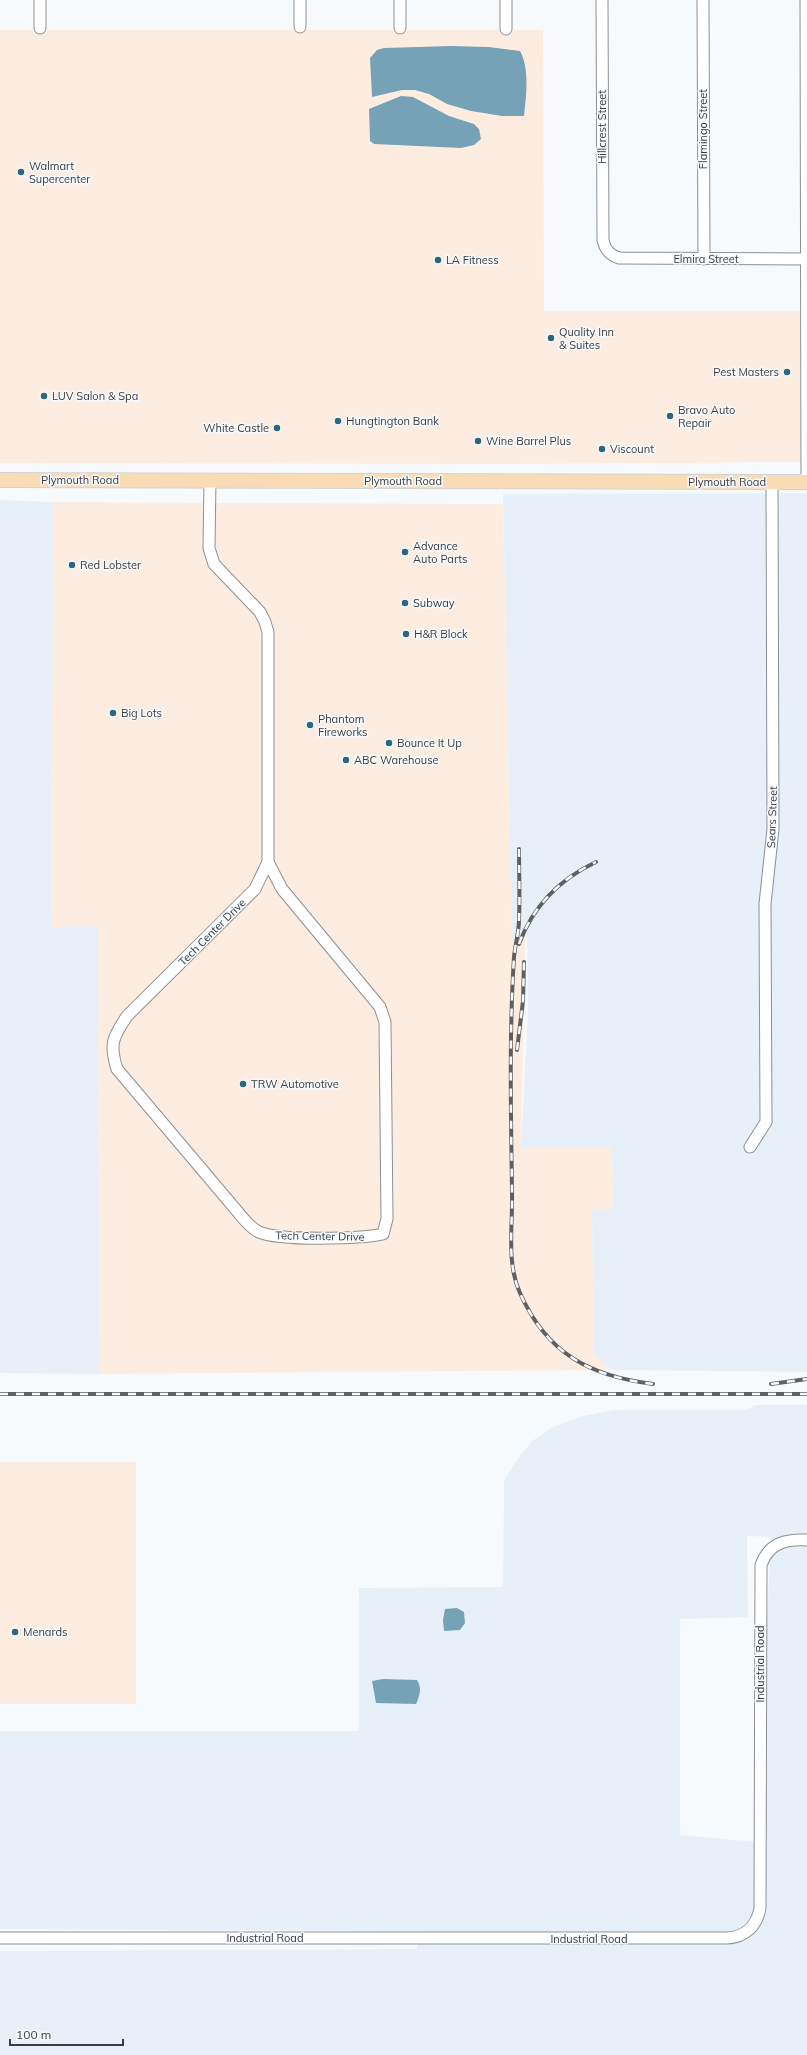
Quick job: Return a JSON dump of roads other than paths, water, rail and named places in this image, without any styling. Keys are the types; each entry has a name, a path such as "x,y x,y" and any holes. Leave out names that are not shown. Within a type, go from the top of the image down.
{"main road":[{"name":"Plymouth Road","path":"0,480 807,482"}],"street":[{"path":"40,0 40,28"},
{"path":"300,0 300,27"},
{"path":"400,0 400,28"},
{"path":"506,0 506,29"},
{"name":"Hillcrest Street","path":"602,0 603,240 608,252"},
{"name":"Flamingo Street","path":"703,0 704,259"},
{"path":"806,0 807,482"},
{"name":"Elmira Street","path":"608,252 619,258 806,259"},
{"name":"Tech Center Drive","path":"210,480 209,548 211,558 214,564 260,612 268,632 268,862 255,889 127,1016 114,1035 112,1054 117,1069 236,1211 258,1232 278,1237 366,1237 383,1234 387,1219 385,1022 380,1007 282,889 268,862"},
{"name":"Sears Street","path":"750,1147 766,1122 765,904 773,829 772,482"},
{"name":"Industrial Road","path":"0,1938 727,1938 744,1934 755,1923 760,1908 761,1565 769,1550 776,1544 792,1540 807,1540"}],"water":[{"path":"451,46 489,47 520,51 526,74 524,116 502,116 471,111 447,104 429,94 415,90 402,90 372,97 370,58 377,50 384,48"},
{"path":"401,96 413,97 449,116 474,124 479,129 481,139 474,145 461,148 374,144 370,141 369,109"},
{"path":"457,1608 464,1612 465,1623 460,1630 444,1631 443,1620 445,1609"},
{"path":"383,1679 417,1680 420,1686 420,1692 416,1704 376,1703 372,1681"}],"railway":[{"path":"519,849 519,925 514,957 512,986 511,1045 511,1244 513,1269 516,1281 520,1293 531,1314 543,1332 557,1346 590,1368 609,1375 653,1384"},
{"path":"519,944 532,918 549,895 571,877 596,862"},
{"path":"517,1050 523,1001 524,962"},
{"path":"771,1384 807,1379"},
{"path":"0,1394 807,1394"}],"place":[{"name":"Walmart Supercenter","path":"21,172"},
{"name":"LA Fitness","path":"438,260"},
{"name":"Quality Inn & Suites","path":"551,338"},
{"name":"Pest Masters","path":"787,372"},
{"name":"LUV Salon & Spa","path":"44,396"},
{"name":"Bravo Auto Repair","path":"670,416"},
{"name":"Hungtington Bank","path":"338,421"},
{"name":"White Castle","path":"277,428"},
{"name":"Wine Barrel Plus","path":"478,441"},
{"name":"Viscount","path":"602,449"},
{"name":"Advance Auto Parts","path":"405,552"},
{"name":"Red Lobster","path":"72,565"},
{"name":"Subway","path":"405,603"},
{"name":"H&R Block","path":"406,634"},
{"name":"Big Lots","path":"113,713"},
{"name":"Phantom Fireworks","path":"310,725"},
{"name":"Bounce It Up","path":"389,743"},
{"name":"ABC Warehouse","path":"346,760"},
{"name":"TRW Automotive","path":"243,1084"},
{"name":"Menards","path":"15,1632"}]}
